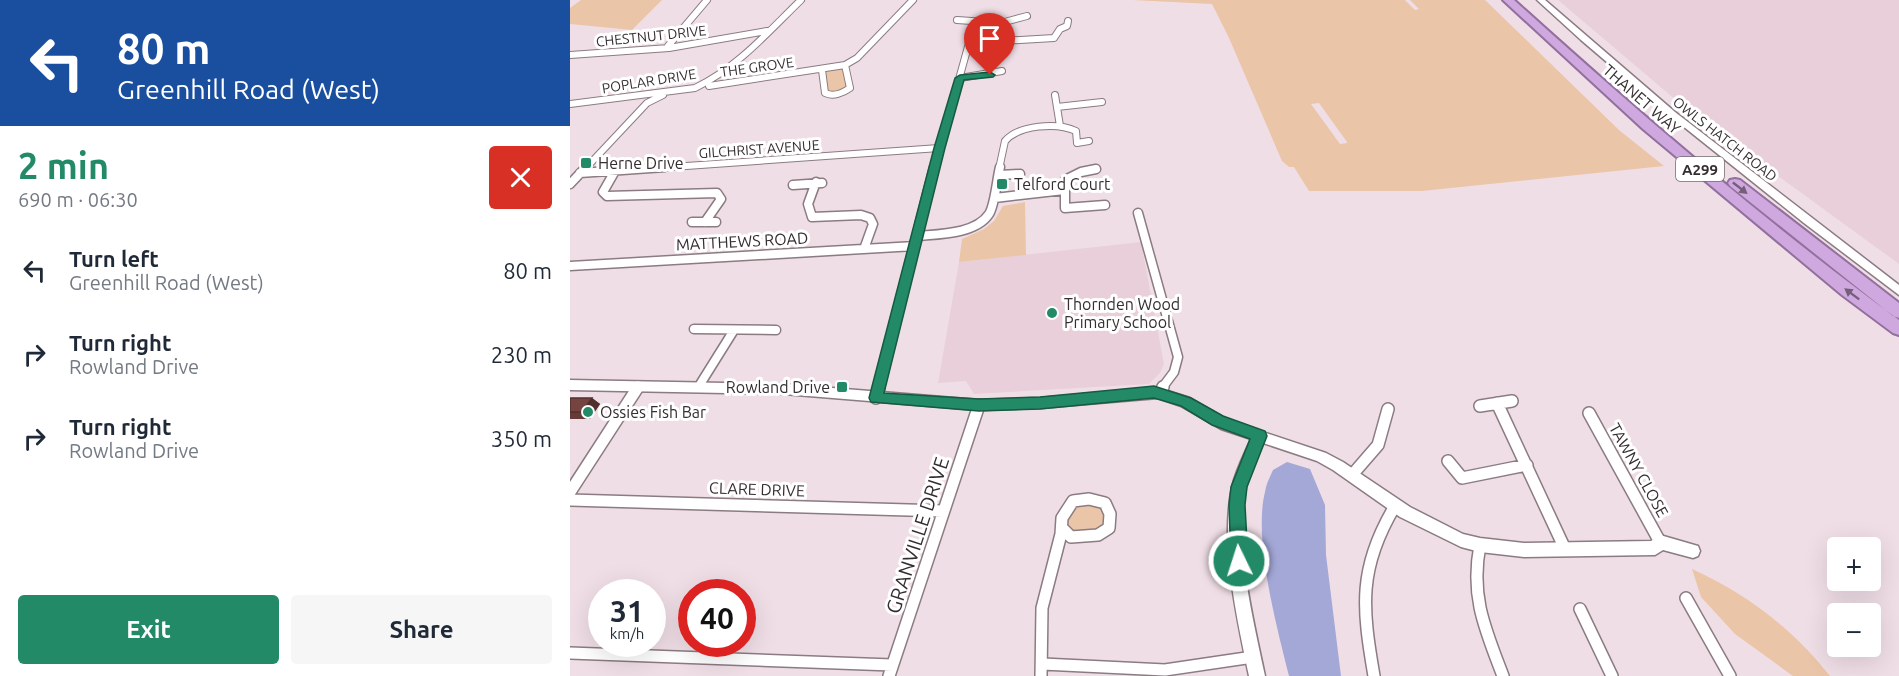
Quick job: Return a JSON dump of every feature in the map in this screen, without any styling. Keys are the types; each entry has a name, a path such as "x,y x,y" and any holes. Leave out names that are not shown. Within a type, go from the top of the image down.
{"highway":[{"name":"THANET WAY","path":"1508,0 1647,126 1848,291 1899,328"},
{"name":"THANET WAY","path":"1519,0 1658,122 1899,312"}],"street":[{"path":"668,46 707,0"},
{"name":"POPLAR DRIVE","path":"570,104 695,88 714,80 728,70 801,0"},
{"name":"THE GROVE","path":"695,88 845,65 864,52 913,0"},
{"name":"OWLS HATCH ROAD","path":"1541,0 1618,70 1688,128 1899,291"},
{"path":"957,20 967,18 983,24 1027,20"},
{"path":"1054,38 1060,29 1067,26 1068,21"},
{"path":"876,398 939,148 969,43 977,29 983,24"},
{"name":"CHESTNUT DRIVE","path":"570,55 735,39 769,30"},
{"path":"969,43 1054,38"},
{"path":"1054,38 1059,45"},
{"path":"735,39 751,47"},
{"path":"822,70 825,93 828,96 842,93 850,88 845,65"},
{"path":"728,70 727,77 736,82"},
{"path":"960,78 1002,72"},
{"path":"570,184 647,103 674,91"},
{"path":"1055,95 1060,126"},
{"path":"635,96 647,103"},
{"path":"1057,107 1102,102"},
{"path":"918,236 957,232 972,227 990,213 995,198 1005,141 1009,134 1060,126 1074,128 1077,142 1089,141"},
{"name":"GILCHRIST AVENUE","path":"580,173 939,148"},
{"path":"1096,169 1067,177 1064,190 1065,208 1105,205"},
{"path":"615,171 603,187 603,192 607,196 717,193 722,198 705,222"},
{"path":"999,175 1020,174"},
{"path":"793,185 819,183 807,206 808,213 812,217 861,215 870,218 873,224 864,249"},
{"path":"995,198 1064,190"},
{"path":"1138,213 1178,357 1175,373 1163,385 1160,393"},
{"path":"692,222 717,222"},
{"name":"MATTHEWS ROAD","path":"570,266 915,246"},
{"path":"694,329 776,329"},
{"path":"699,386 734,330"},
{"path":"570,385 784,389 979,405 1098,398 1142,392 1160,393 1192,405 1226,425 1321,457 1352,475 1395,506 1429,525 1480,545 1524,550 1655,548 1660,542 1692,551"},
{"path":"570,492 639,386"},
{"path":"1480,406 1512,401"},
{"path":"1497,403 1565,549"},
{"name":"GRANVILLE DRIVE","path":"891,670 979,405"},
{"path":"1352,475 1378,445 1388,409"},
{"name":"TAWNY CLOSE","path":"1589,413 1660,542"},
{"path":"1257,676 1240,578 1237,505 1242,479 1259,436"},
{"path":"1448,461 1462,478 1527,465"},
{"path":"1063,529 1071,537 1089,538 1104,534 1111,525 1111,513 1106,503 1089,499 1073,501 1062,518 1063,529 1041,615 1039,645 1042,670 1165,670 1253,657"},
{"name":"CLARE DRIVE","path":"570,500 943,511"},
{"path":"1374,676 1365,615 1366,576 1374,544 1395,506"},
{"path":"1480,545 1476,600 1503,676"},
{"path":"1686,598 1730,676"},
{"path":"1580,609 1612,676"},
{"path":"570,653 891,670"}],"shaded area":[{"path":"581,0 662,0 632,30 570,24 570,8"},
{"path":"1132,0 1405,0 1415,10 1419,9 1410,0 1485,0 1619,130 1664,166 1422,191 1309,191 1294,167 1289,167 1282,161 1212,4","holes":["1319,103 1347,142 1340,144 1311,104"]},
{"path":"1558,0 1899,0 1899,264 1690,112"},
{"path":"845,65 850,88 829,95 822,70"},
{"path":"1025,202 1026,255 959,262 962,239 984,229 994,221 1003,206"},
{"name":"Thornden Wood Primary School","path":"1141,242 1164,364 1160,373 1149,384 974,394 966,381 938,383 959,262"},
{"path":"1073,501 1105,503 1111,525 1089,538 1063,529"},
{"path":"1692,569 1732,590 1768,614 1801,643 1830,676 1793,676 1735,634 1701,597"}],"water":[{"path":"1287,462 1310,469 1325,505 1326,555 1341,676 1289,676 1278,634 1264,558 1262,511 1267,483 1273,470"}],"building":[{"path":"570,398 592,398 582,412 570,412"}],"place":[{"name":"Herne Drive","path":"586,163"},
{"name":"Telford Court","path":"1002,184"},
{"name":"Thornden Wood Primary School","path":"1052,313"},
{"name":"Rowland Drive","path":"842,387"},
{"name":"Ossies Fish Bar","path":"588,412"}],"route":[{"path":"990,75 960,78 939,148 876,398 979,405 1040,403 1154,392 1185,402 1217,421 1259,436 1239,487 1237,528 1239,561"}]}
